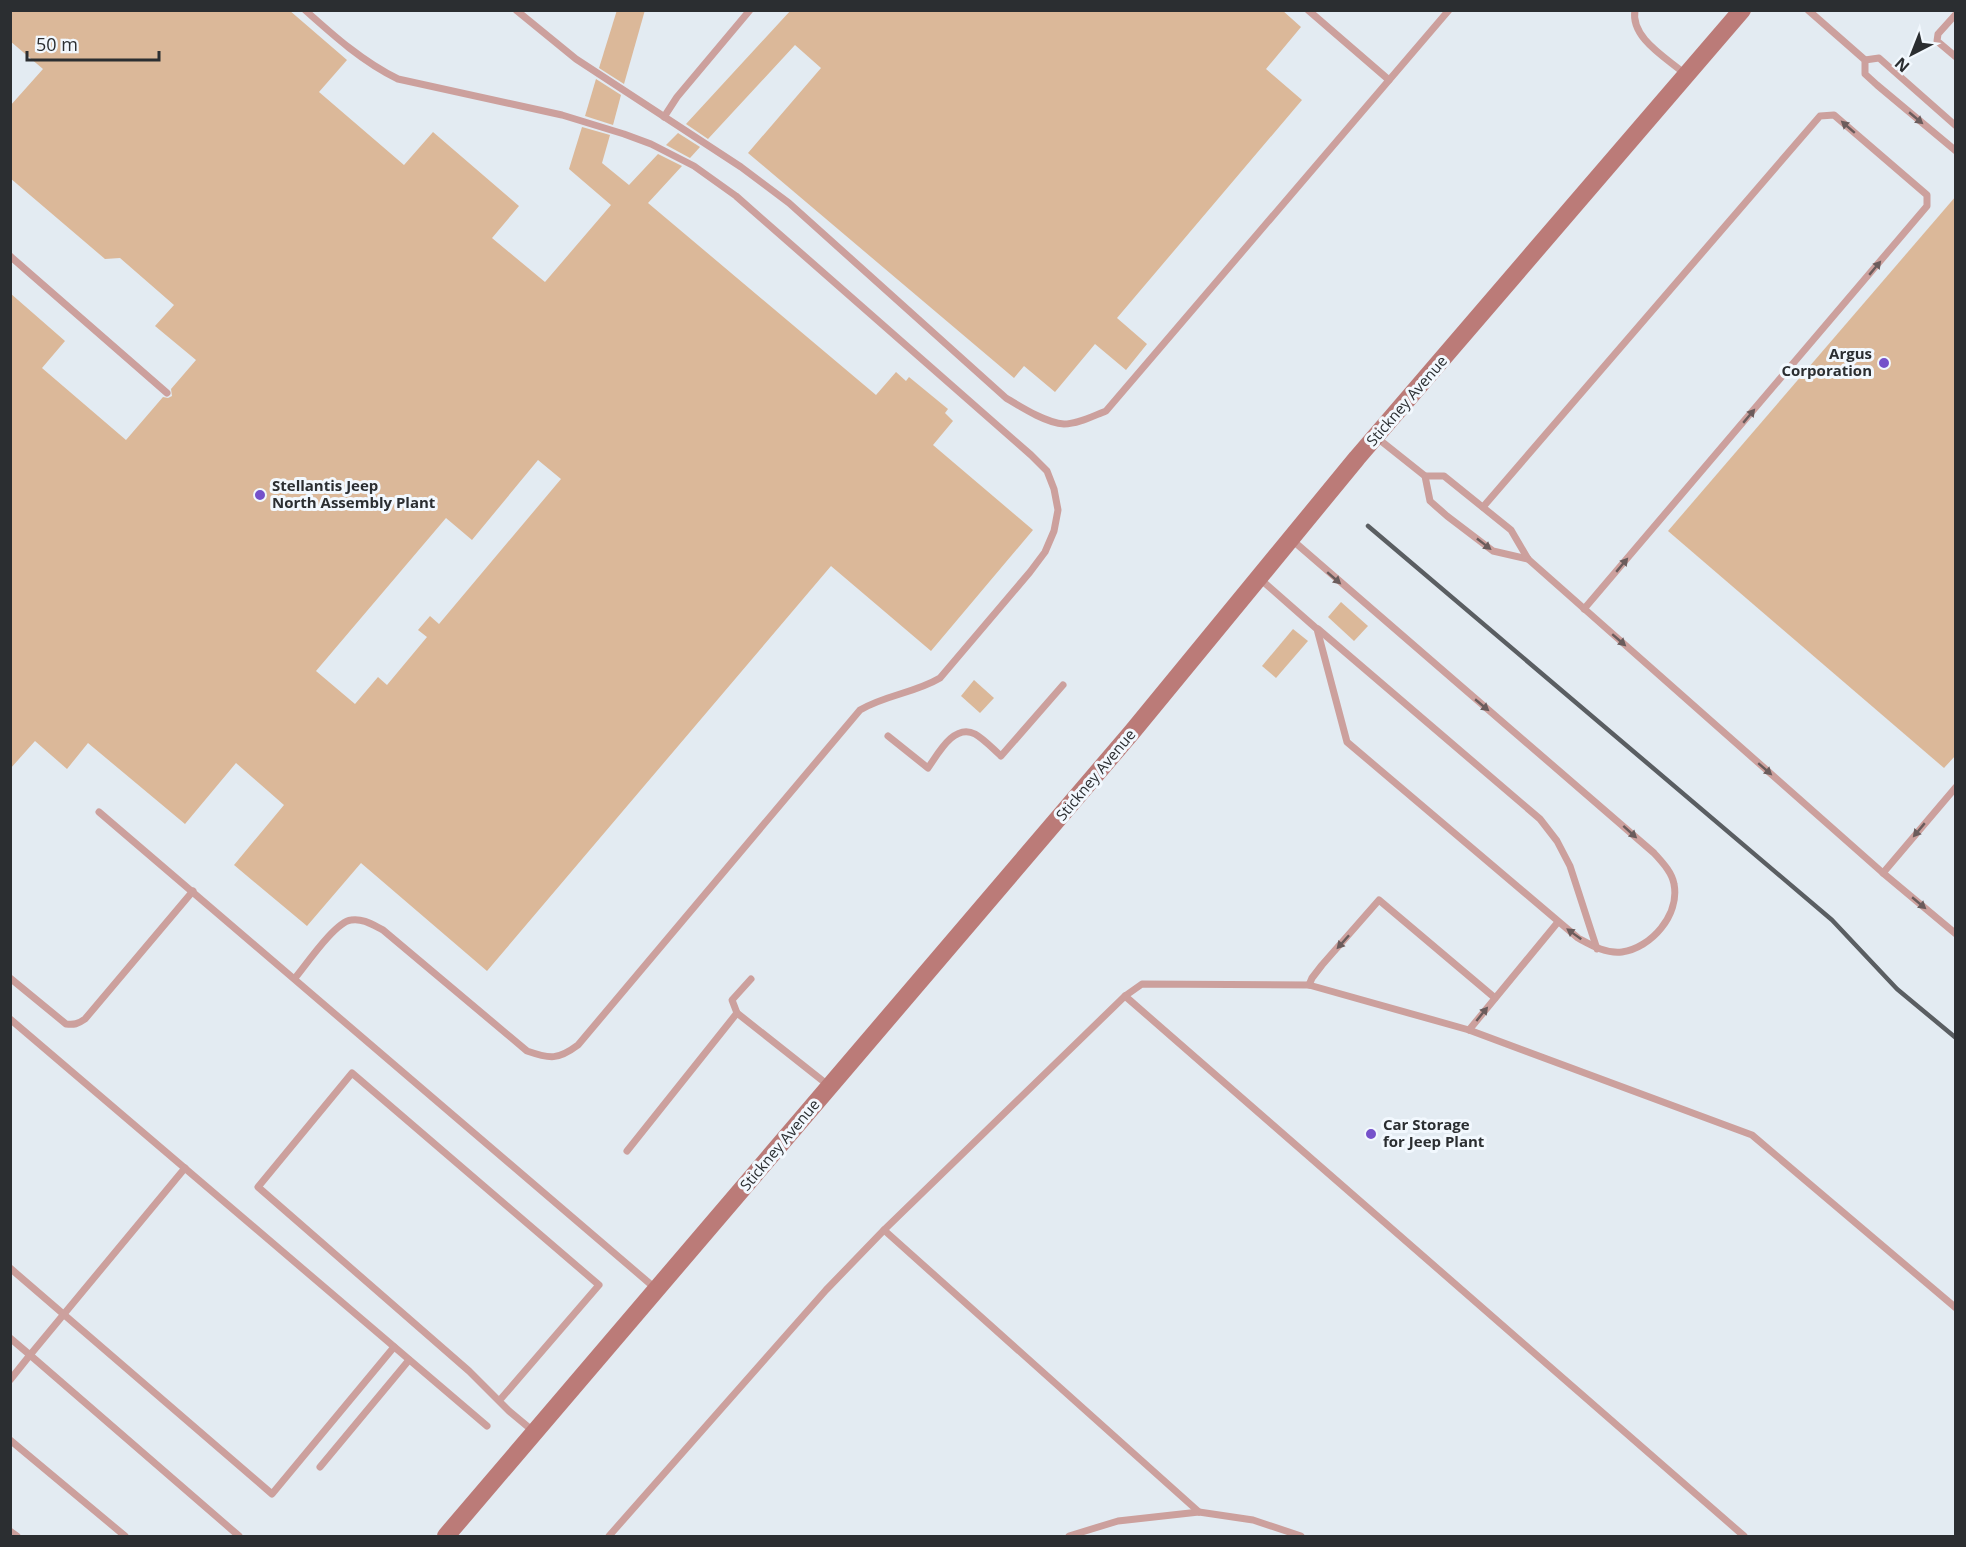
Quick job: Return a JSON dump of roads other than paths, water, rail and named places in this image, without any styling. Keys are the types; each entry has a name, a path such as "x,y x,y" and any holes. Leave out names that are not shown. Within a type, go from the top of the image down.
{"street":[{"name":"Stickney Avenue","path":"447,1536 1154,706 1376,437 1742,10"}],"lane":[{"path":"295,978 338,927 350,920 368,922 383,930 527,1051 545,1057 564,1056 578,1045 860,710 870,704 930,684 940,678 1045,552 1054,531 1058,510 1054,489 1047,471 1031,455 736,196 694,166 651,144 562,115 398,80 376,69 340,42 305,10"},
{"path":"516,10 576,59 741,167 789,203 1006,398 1033,414 1064,424 1087,419 1106,411 1449,10"},
{"path":"664,117 677,97 750,10"},
{"path":"1308,10 1389,80"},
{"path":"1635,10 1637,29 1645,40 1687,75"},
{"path":"1809,10 1865,60 1865,74 1956,151"},
{"path":"1956,14 1938,34 1937,41 1956,57"},
{"path":"1865,60 1879,57 1956,126"},
{"path":"1483,507 1820,116 1834,115 1927,195 1927,206 1584,609"},
{"path":"10,256 167,393"},
{"path":"1376,437 1425,476 1444,476 1511,530 1528,559 1883,873 1956,934"},
{"path":"1425,476 1430,501 1447,516 1493,551 1528,559"},
{"path":"1291,539 1654,853 1666,868 1674,884 1674,900 1670,913 1660,928 1645,944 1621,952 1598,949 1578,938 1347,742 1317,629"},
{"path":"1259,578 1540,819 1557,841 1570,866 1598,949"},
{"path":"888,736 928,768 949,740 958,733 966,731 975,734 1001,756 1063,685"},
{"path":"1883,873 1956,787"},
{"path":"99,812 657,1290"},
{"path":"10,978 66,1024 73,1025 80,1022 85,1019 193,891"},
{"path":"1309,985 1322,965 1379,900 1495,998"},
{"path":"1469,1030 1558,922"},
{"path":"751,979 732,1000 737,1013 830,1086"},
{"path":"609,1536 818,1299 884,1230 1125,996 1143,984 1309,985 1469,1030 1752,1135 1956,1308"},
{"path":"1125,996 1744,1536"},
{"path":"627,1151 737,1013"},
{"path":"10,1019 487,1426"},
{"path":"500,1401 599,1285 352,1073 258,1187 469,1371 500,1401 535,1433"},
{"path":"10,1380 185,1168"},
{"path":"884,1230 1199,1512"},
{"path":"10,1268 272,1494 394,1347"},
{"path":"10,1338 239,1536"},
{"path":"320,1467 409,1360"},
{"path":"10,1440 125,1536"},
{"path":"1069,1536 1118,1521 1199,1512 1253,1520 1301,1536"},
{"path":"10,1531 17,1536"}],"railway":[{"path":"1368,526 1832,920 1897,989 1956,1038"}],"place":[{"name":"Argus Corporation","path":"1884,363"},
{"name":"Stellantis Jeep North Assembly Plant","path":"260,495"},
{"name":"Car Storage for Jeep Plant","path":"1371,1134"}]}
